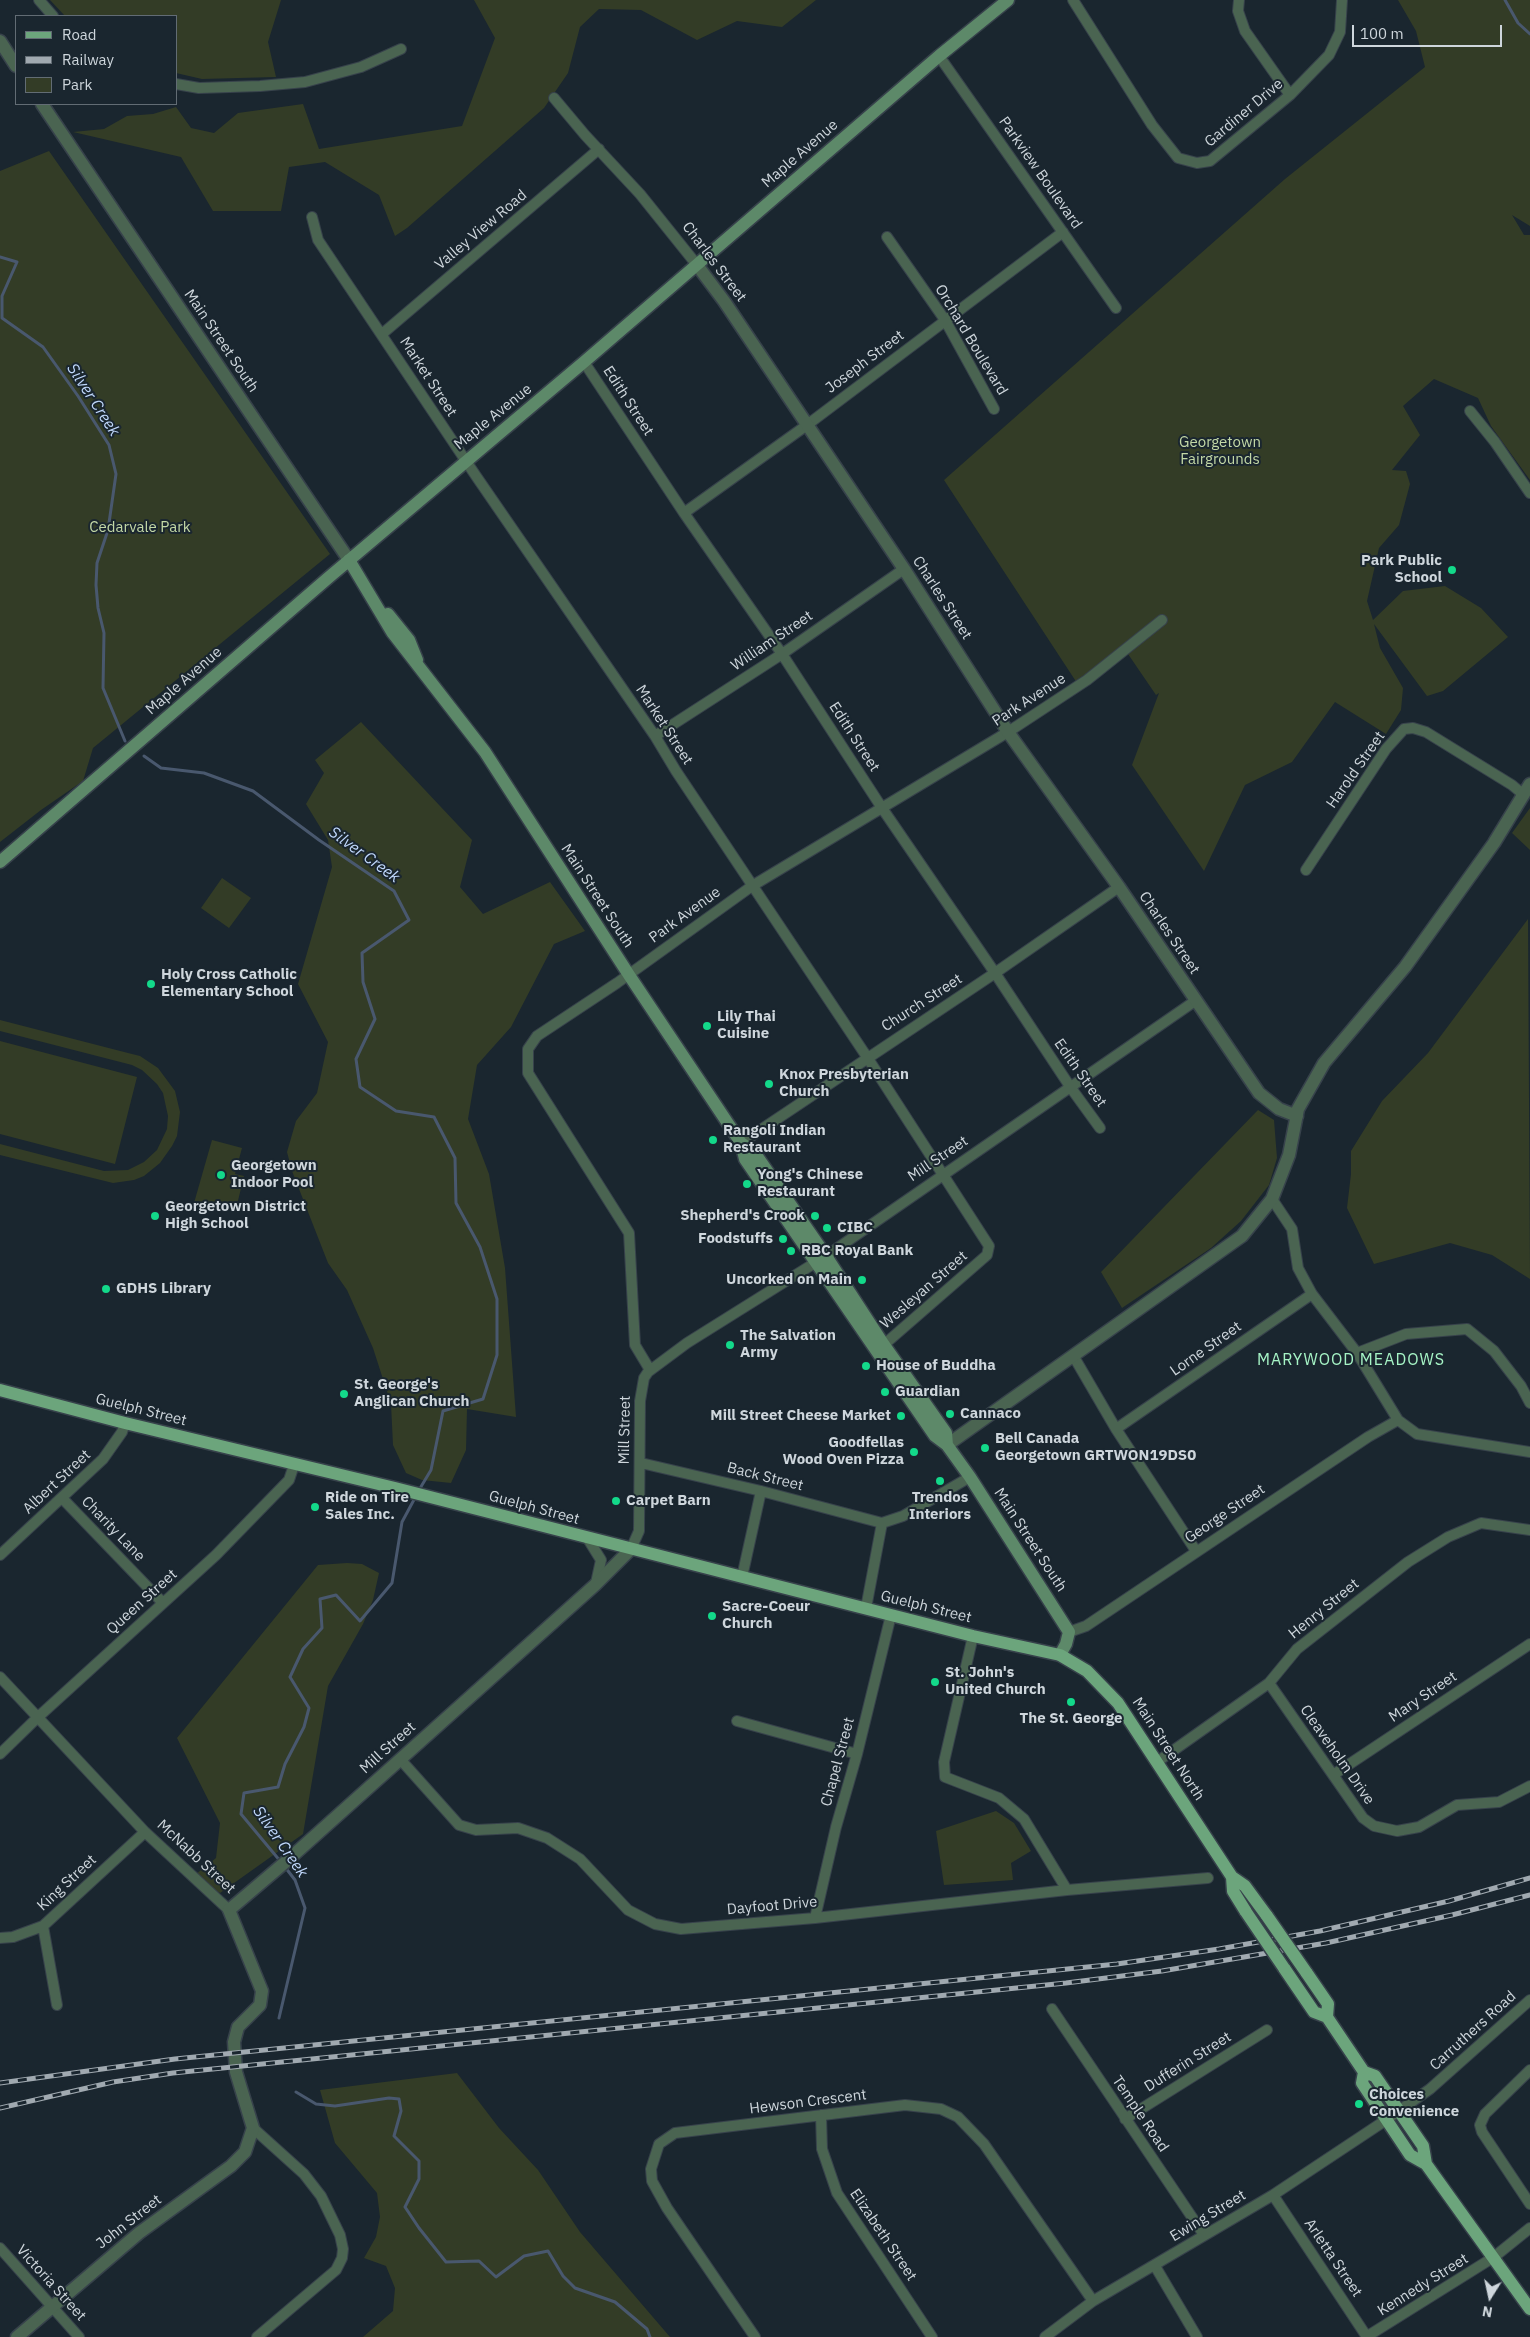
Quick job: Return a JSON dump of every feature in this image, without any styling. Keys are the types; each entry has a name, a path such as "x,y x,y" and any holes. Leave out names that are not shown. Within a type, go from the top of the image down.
{"main road":[{"name":"Maple Avenue","path":"0,862 349,560 584,362 939,56 1008,0"},
{"name":"Main Street South","path":"349,560 371,599 384,610 410,640 422,671 485,752 629,975 741,1143 745,1159 821,1259 880,1348 934,1436 947,1445 970,1476 1069,1632"},
{"name":"Guelph Street","path":"0,1390 294,1465 395,1488 973,1636 1060,1656"},
{"path":"1060,1656 1069,1632"},
{"name":"Main Street North","path":"1060,1656 1087,1671 1118,1703 1232,1877 1245,1886 1328,2004 1327,2018"},
{"name":"Main Street North","path":"1232,1877 1233,1891 1314,2012 1327,2018 1364,2072 1375,2076 1400,2110 1423,2146 1426,2164"},
{"name":"Main Street North","path":"1364,2072 1362,2083 1410,2155 1426,2164 1530,2309"}],"street":[{"path":"39,0 52,15"},
{"name":"Gardiner Drive","path":"1073,0 1152,126 1178,158 1197,163 1210,161 1290,95 1330,55 1340,32 1342,0"},
{"path":"1239,0 1238,12 1245,31 1290,95"},
{"path":"0,41 15,64"},
{"path":"178,84 199,88 305,82 361,67 401,49"},
{"name":"Parkview Boulevard","path":"939,56 1116,308"},
{"name":"Charles Street","path":"554,98 585,135 640,194 724,301 904,568 1008,732 1119,887 1259,1093 1279,1109 1297,1116"},
{"name":"Main Street South","path":"43,105 349,560"},
{"name":"Valley View Road","path":"382,334 599,149"},
{"name":"Market Street","path":"312,217 318,240 465,461 655,736 752,886 867,1057 990,1250"},
{"name":"Joseph Street","path":"684,513 807,425 1063,232"},
{"name":"Orchard Boulevard","path":"888,238 945,320 994,409"},
{"name":"Edith Street","path":"584,362 684,513 782,654 882,808 1100,1128"},
{"path":"1470,411 1495,442 1530,493"},
{"name":"William Street","path":"655,736 782,654 904,568"},
{"name":"Park Avenue","path":"650,1370 635,1345 629,1233 528,1073 528,1048 537,1036 629,975 752,886 1008,732 1087,680 1162,620"},
{"name":"Harold Street","path":"1306,870 1386,749 1404,729 1413,728 1426,732 1512,785 1527,790"},
{"path":"947,1445 1242,1236 1272,1199 1289,1155 1298,1109 1324,1063 1405,968 1494,843 1527,790"},
{"name":"Church Street","path":"741,1143 995,973 1119,887"},
{"name":"Mill Street","path":"229,1910 289,1859 596,1585 632,1549 639,1531 640,1401 644,1378 650,1370 702,1333 821,1259 1195,1001"},
{"path":"1272,1199 1292,1229 1298,1268 1312,1294 1357,1353 1398,1420 1417,1434 1530,1452"},
{"name":"Wesleyan Street","path":"880,1348 987,1255 990,1250"},
{"name":"Lorne Street","path":"1116,1429 1312,1294"},
{"path":"1357,1353 1406,1334 1467,1329 1494,1351 1521,1386 1530,1403"},
{"path":"1074,1356 1116,1429 1196,1552"},
{"name":"George Street","path":"1069,1632 1086,1626 1368,1437 1398,1420"},
{"name":"Albert Street","path":"0,1555 103,1459 122,1432 125,1423"},
{"name":"Back Street","path":"641,1463 761,1491 882,1523"},
{"name":"Queen Street","path":"0,1754 216,1555 290,1480 294,1465"},
{"path":"866,1608 882,1523 903,1516 970,1476"},
{"path":"742,1577 761,1491"},
{"name":"Charity Lane","path":"62,1498 163,1603"},
{"name":"Henry Street","path":"1157,1762 1269,1682 1297,1649 1408,1562 1448,1537 1481,1524 1530,1530"},
{"path":"588,1538 601,1560 596,1585"},
{"name":"Chapel Street","path":"815,1918 836,1827 857,1754 891,1614"},
{"path":"973,1636 944,1762 945,1777 999,1798 1024,1819 1067,1890"},
{"name":"Mary Street","path":"1333,1775 1530,1644"},
{"name":"McNabb Street","path":"0,1677 145,1832 229,1910 262,1991 260,2005 238,2028 234,2042 236,2072 253,2128"},
{"name":"Cleaveholm Drive","path":"1269,1682 1363,1818 1374,1826 1397,1831 1419,1827 1457,1805 1499,1802 1530,1786"},
{"path":"737,1721 857,1754"},
{"name":"Dayfoot Drive","path":"400,1759 459,1825 476,1830 518,1828 547,1838 580,1859 628,1910 655,1924 681,1929 815,1918 1067,1890 1208,1878"},
{"name":"King Street","path":"0,1938 14,1937 43,1926 145,1832"},
{"path":"43,1926 57,2005"},
{"name":"Carruthers Road","path":"1386,2120 1430,2089 1530,2000"},
{"name":"Temple Road","path":"1052,2009 1204,2235"},
{"name":"Dufferin Street","path":"1125,2119 1267,2030"},
{"path":"1530,2070 1484,2114 1481,2121 1482,2132 1530,2204"},
{"name":"Hewson Crescent","path":"755,2337 667,2208 652,2181 651,2168 659,2144 675,2133 905,2105 941,2109 958,2117 984,2144 1093,2302"},
{"name":"Elizabeth Street","path":"821,2115 822,2149 837,2193 932,2337"},
{"name":"Ewing Street","path":"1045,2337 1093,2302 1273,2195 1386,2120"},
{"path":"253,2128 304,2174 321,2196 340,2235 342,2249 342,2258 336,2270 264,2335"},
{"name":"John Street","path":"16,2337 139,2233 235,2163 245,2152 253,2128"},
{"name":"Arletta Street","path":"1273,2195 1367,2337"},
{"name":"Kennedy Street","path":"1367,2337 1494,2257 1530,2228"},
{"name":"Victoria Street","path":"0,2248 79,2337"},
{"path":"1155,2266 1197,2337"}],"green space":[{"path":"50,0 281,0 268,42 276,77 202,79 178,73 178,15 64,15"},
{"path":"474,0 816,0 782,27 737,21 697,40 641,10 599,9 580,27 568,73 544,108 407,228 395,236 379,195 325,162 289,167 281,211 213,211 181,157 73,132 104,129 127,116 153,114 176,107 191,128 214,133 238,113 303,104 319,149 462,126 495,38"},
{"name":"Georgetown Fairgrounds","path":"1398,0 1530,0 1530,226 1512,215 1524,235 1530,235 1530,480 1491,426 1478,398 1434,379 1403,406 1420,435 1392,470 1406,471 1410,484 1399,525 1379,548 1367,601 1373,620 1403,591 1445,586 1481,608 1508,637 1443,691 1427,696 1374,624 1380,648 1403,688 1401,710 1386,734 1335,702 1292,762 1245,785 1204,871 1132,765 1159,693 1156,695 1128,654 1077,683 944,480 1285,179 1425,67 1416,31"},
{"name":"Cedarvale Park","path":"49,151 330,554 93,748 83,781 41,810 0,842 0,171"},
{"path":"361,722 472,840 460,887 483,914 550,882 585,931 554,944 511,1027 477,1065 468,1119 489,1174 505,1268 516,1417 467,1409 466,1450 451,1483 422,1480 406,1473 393,1445 391,1404 373,1348 347,1290 328,1263 292,1171 287,1152 296,1121 317,1093 328,1042 298,984 332,867 328,840 306,804 324,773 315,760"},
{"path":"1530,808 1530,850 1512,833"},
{"path":"222,878 251,898 229,928 201,908"},
{"path":"1528,919 1530,1279 1492,1255 1450,1243 1374,1264 1347,1208 1351,1174 1351,1151 1382,1101 1428,1053"},
{"path":"0,1020 140,1056 158,1068 175,1091 180,1112 177,1136 160,1163 144,1176 134,1180 113,1183 0,1155 0,1144 104,1171 128,1170 144,1162 157,1150 167,1129 168,1116 163,1093 157,1084 142,1070 132,1065 0,1031"},
{"path":"0,1041 137,1077 115,1164 0,1134"},
{"path":"1258,1110 1274,1120 1277,1158 1269,1185 1241,1221 1211,1248 1122,1308 1101,1272"},
{"name":"Georgetown Indoor Pool","path":"212,1140 242,1148 235,1174 244,1176 236,1209 225,1206 224,1210 194,1203"},
{"path":"362,1564 379,1573 373,1600 363,1624 328,1686 303,1834 220,1893 210,1888 196,1874 216,1858 220,1823 177,1738 318,1565"},
{"path":"996,1811 1014,1823 1031,1851 1011,1863 1013,1880 944,1885 936,1831"},
{"path":"457,2073 499,2128 538,2170 580,2232 670,2337 363,2337 393,2311 395,2288 386,2266 364,2258 376,2237 380,2217 377,2193 335,2143 320,2090"}],"waterway":[{"path":"1505,0 1518,23 1530,34"},
{"name":"Silver Creek","path":"0,257 17,262 2,296 2,318 43,347 78,396 109,445 116,474 108,530 97,563 96,585 98,608 104,633 103,688 125,741"},
{"name":"Silver Creek","path":"144,756 161,768 204,773 253,791 319,840 394,891 409,920 362,953 363,982 375,1019 356,1059 360,1087 396,1111 434,1117 455,1158 456,1203 480,1247 497,1299 497,1355 483,1399 443,1411 431,1470 419,1490"},
{"name":"Silver Creek","path":"281,1862 241,1814 244,1793 278,1787 285,1764 304,1727 309,1708 290,1677 303,1649 322,1628 320,1599 336,1595 360,1621 392,1583 402,1522 416,1496"},
{"name":"Silver Creek","path":"279,2018 305,1908 295,1880 285,1867"},
{"name":"Silver Creek","path":"296,2092 316,2104 335,2106 389,2098 399,2099 401,2111 394,2136 419,2161 419,2179 405,2207 446,2262 479,2261 496,2277 524,2256 548,2251 563,2276 575,2288 615,2302 647,2329 650,2337"}],"railway":[{"path":"0,2083 175,2059 1117,1964 1219,1949 1320,1931 1449,1901 1530,1878"},
{"path":"0,2108 113,2082 173,2073 1066,1983 1162,1971 1326,1943 1452,1915 1530,1895"}],"place":[{"name":"Park Public School","path":"1452,570"},
{"name":"Holy Cross Catholic Elementary School","path":"151,984"},
{"name":"Lily Thai Cuisine","path":"707,1026"},
{"name":"Knox Presbyterian Church","path":"769,1084"},
{"name":"Rangoli Indian Restaurant","path":"713,1140"},
{"name":"Georgetown Indoor Pool","path":"221,1175"},
{"name":"Yong's Chinese Restaurant","path":"747,1184"},
{"name":"Georgetown District High School","path":"155,1216"},
{"name":"Shepherd's Crook","path":"815,1216"},
{"name":"CIBC","path":"827,1228"},
{"name":"Foodstuffs","path":"783,1239"},
{"name":"RBC Royal Bank","path":"791,1251"},
{"name":"Uncorked on Main","path":"862,1280"},
{"name":"GDHS Library","path":"106,1289"},
{"name":"The Salvation Army","path":"730,1345"},
{"name":"House of Buddha","path":"866,1366"},
{"name":"Guardian","path":"885,1392"},
{"name":"St. George's Anglican Church","path":"344,1394"},
{"name":"Cannaco","path":"950,1414"},
{"name":"Mill Street Cheese Market","path":"901,1416"},
{"name":"Bell Canada Georgetown GRTWON19DS0","path":"985,1448"},
{"name":"Goodfellas Wood Oven Pizza","path":"914,1452"},
{"name":"Trendos Interiors","path":"940,1481"},
{"name":"Carpet Barn","path":"616,1501"},
{"name":"Ride on Tire Sales Inc.","path":"315,1507"},
{"name":"Sacre-Coeur Church","path":"712,1616"},
{"name":"St. John's United Church","path":"935,1682"},
{"name":"The St. George","path":"1071,1702"},
{"name":"Choices Convenience","path":"1359,2104"}],"district":[{"name":"MARYWOOD MEADOWS","path":"1351,1360"}]}
